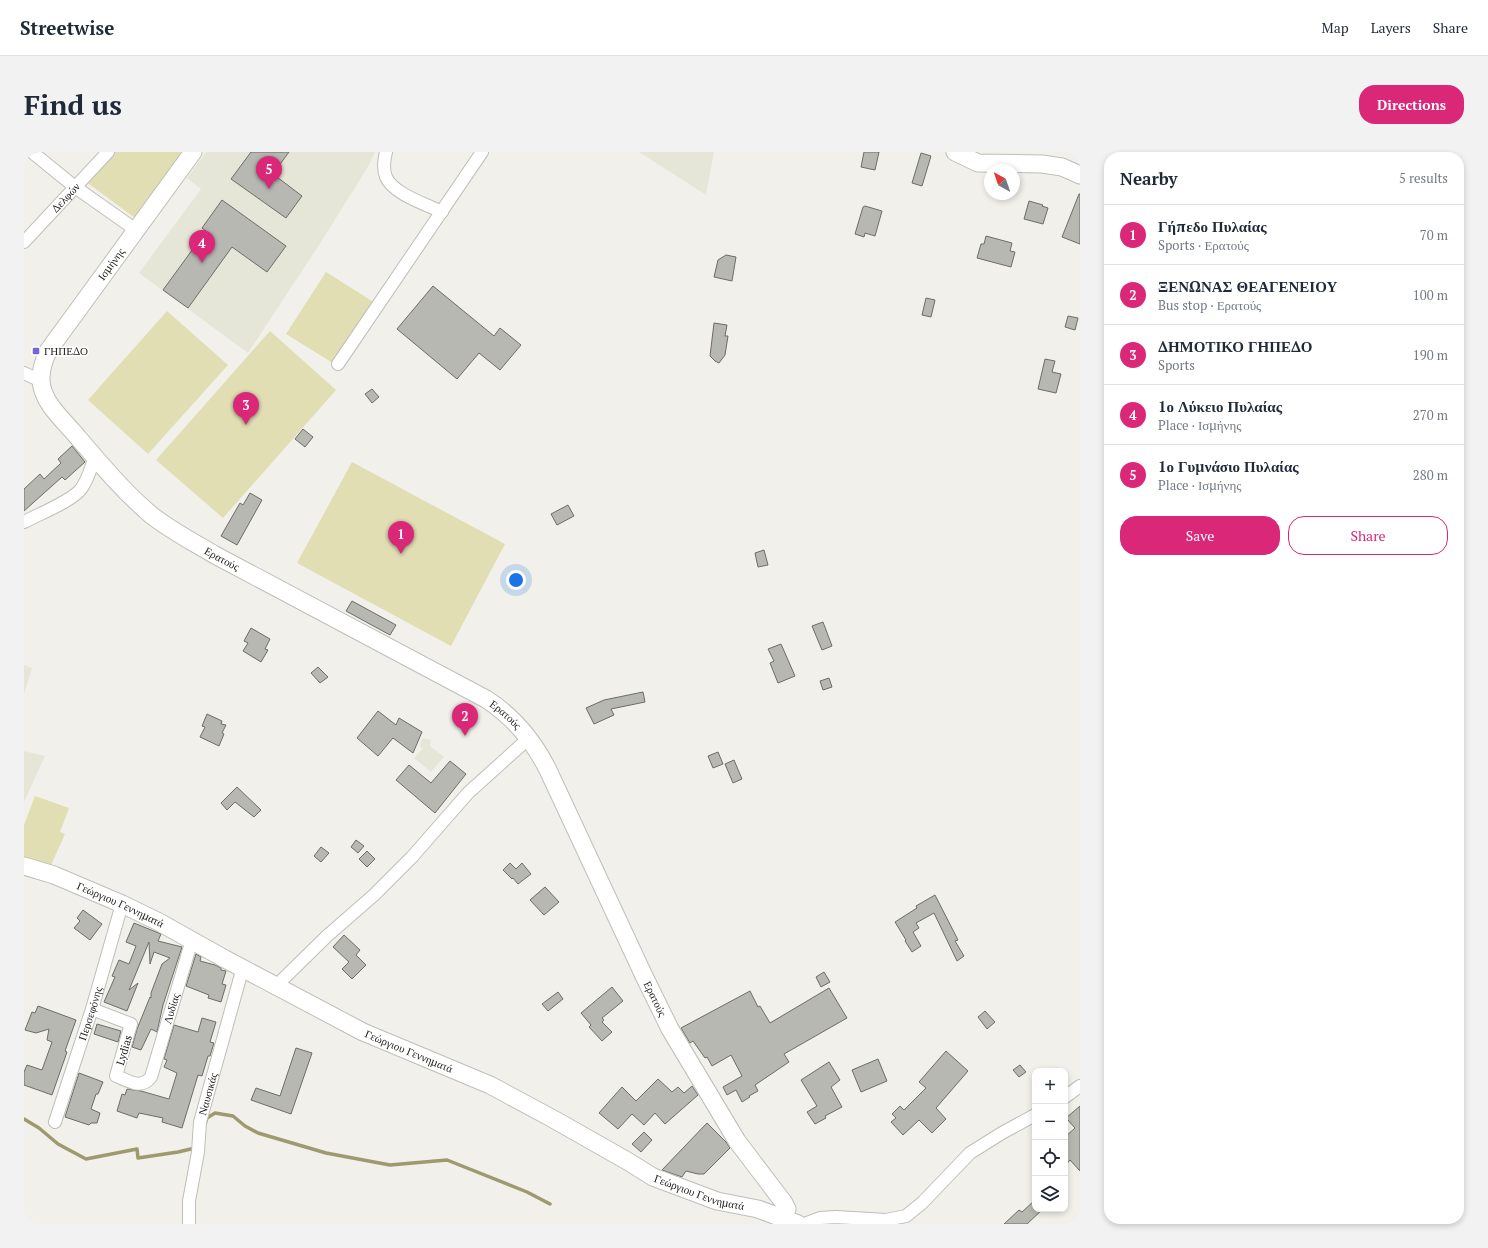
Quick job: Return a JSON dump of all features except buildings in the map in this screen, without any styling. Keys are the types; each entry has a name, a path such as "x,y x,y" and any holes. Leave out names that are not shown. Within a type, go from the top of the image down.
{"street":[{"path":"32,152 75,187 136,230"},
{"name":"Δελφών","path":"24,242 108,152"},
{"name":"Ισμήνης","path":"41,381 42,365 48,351 193,152"},
{"path":"386,152 385,176 390,184 399,192 442,212"},
{"path":"338,364 482,152"},
{"path":"955,152 978,163 1042,164 1062,167 1080,175"},
{"path":"24,374 41,381"},
{"name":"Ερατούς","path":"41,381 43,391 52,407 116,481 144,508 163,523 185,538 486,699 508,715 529,738 548,770 662,1013 686,1057 737,1141 784,1203 787,1209 780,1217"},
{"path":"24,522 71,498 79,491 95,457"},
{"path":"276,986 327,936 374,895 412,857 468,793 529,738"},
{"name":"Γεώργιου Γεννηματά","path":"24,866 54,874 122,904 159,922 363,1032 490,1085 569,1127 653,1177 717,1201 758,1209 798,1224"},
{"name":"Περσεφόνης","path":"55,1122 92,1009 122,904"},
{"name":"Λυδίας","path":"116,1076 138,1085 145,1083 151,1077 173,999 192,940"},
{"name":"Ναυσικάς","path":"186,1223 198,1152 200,1122 212,1074 243,968"},
{"name":"Lydias","path":"92,1009 131,1024 116,1076"},
{"path":"1068,1094 1080,1086"},
{"path":"804,1224 820,1218 836,1216 886,1220 906,1216 922,1203 970,1153 1032,1117"}],"shaded area":[{"path":"112,152 182,152 135,218 85,181"},
{"path":"206,152 375,152 369,165 321,242 248,353 139,273 201,189 187,178"},
{"path":"639,152 714,152 706,195"},
{"path":"326,272 375,303 336,365 286,334"},
{"path":"167,311 228,365 148,454 88,400"},
{"path":"270,331 336,390 223,518 156,460"},
{"path":"352,462 505,544 451,646 297,563"},
{"path":"24,665 32,668 24,694"},
{"path":"422,738 431,740 430,746 444,757 431,772 414,758 423,748 420,747"},
{"path":"24,751 45,756 24,802"},
{"path":"35,796 69,808 60,832 65,834 51,865 24,857 24,825"}],"waterway":[{"path":"205,1124 207,1118 215,1113 233,1116 245,1126 258,1133 326,1153 390,1165 447,1160 527,1192 550,1204"},
{"path":"24,1119 39,1128 58,1144 86,1159 137,1149 138,1158 178,1152 195,1148 196,1146"}],"place":[{"name":"1ο Γυμνάσιο Πυλαίας","path":"269,189"},
{"name":"1ο Λύκειο Πυλαίας","path":"202,263"},
{"name":"ΓΗΠΕΔΟ","path":"36,351"},
{"name":"ΔΗΜΟΤΙΚΟ ΓΗΠΕΔΟ","path":"246,425"},
{"name":"Γήπεδο Πυλαίας","path":"401,554"},
{"name":"ΞΕΝΩΝΑΣ ΘΕΑΓΕΝΕΙΟΥ","path":"465,736"}]}
